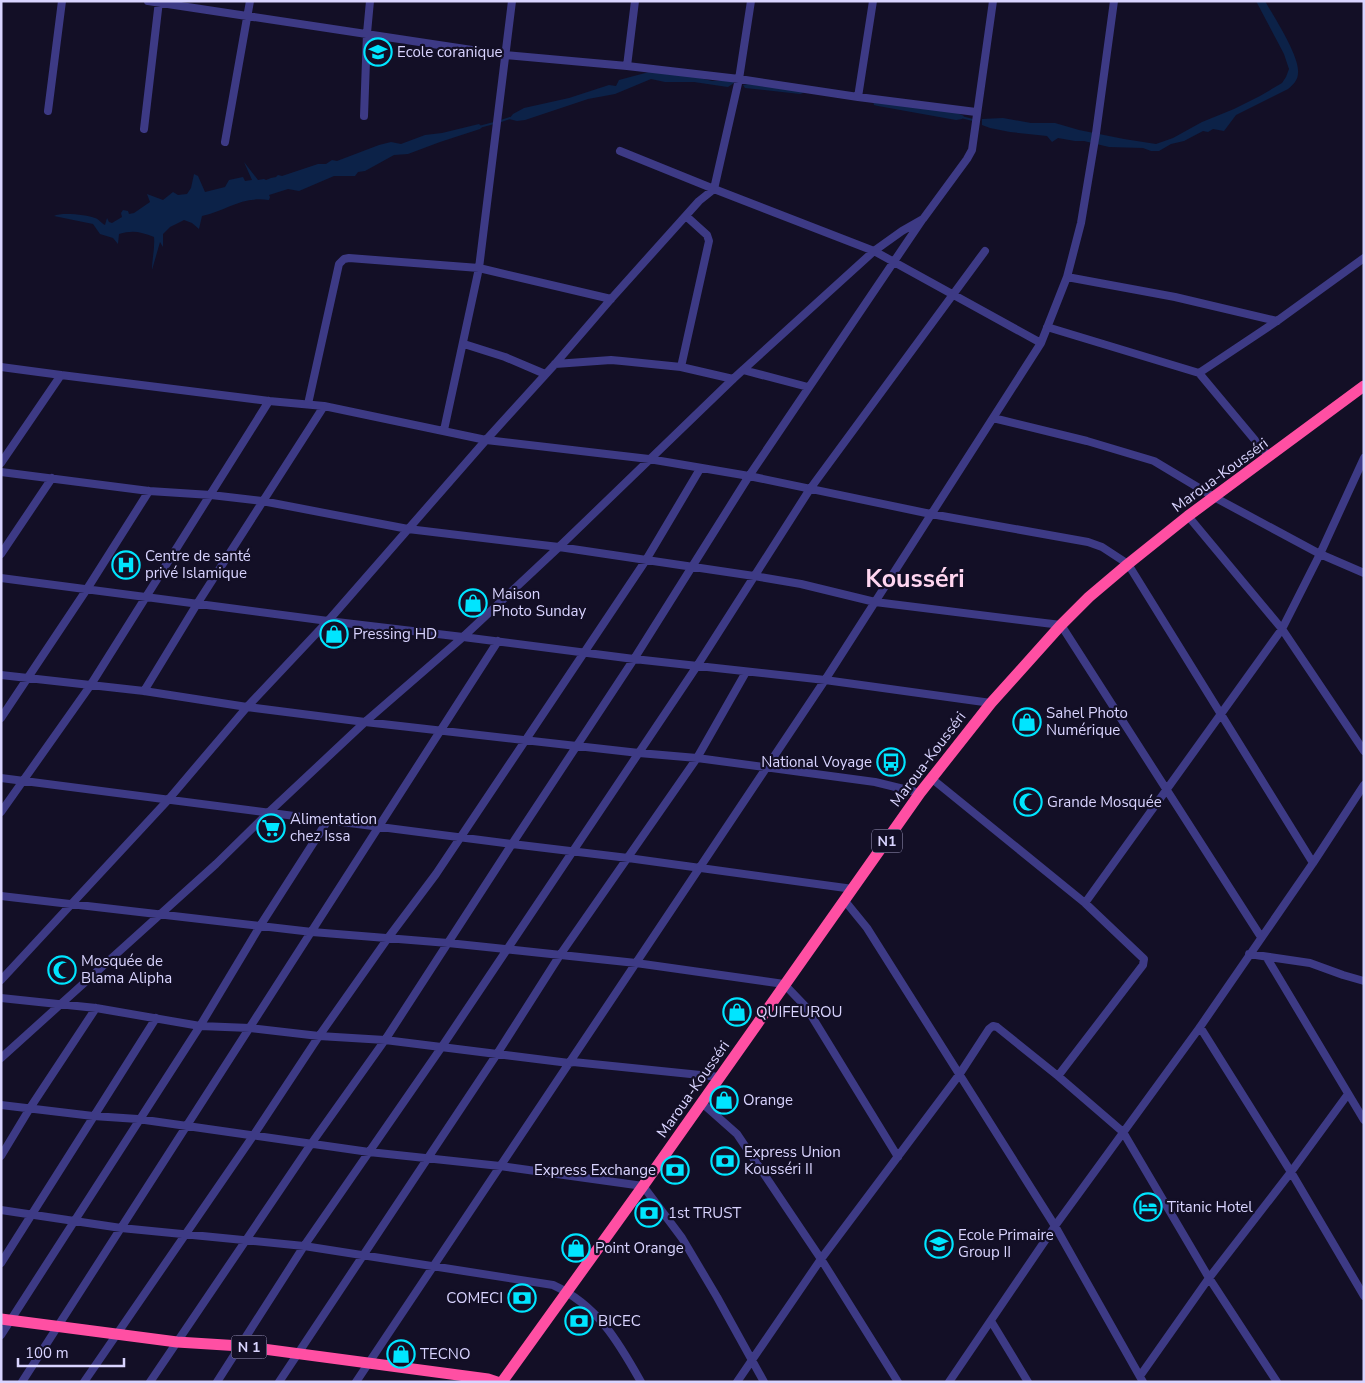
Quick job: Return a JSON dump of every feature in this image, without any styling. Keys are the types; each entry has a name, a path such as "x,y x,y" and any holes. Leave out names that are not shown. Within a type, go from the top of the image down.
{"highway":[{"name":"Maroua-Kousséri","path":"502,1382 702,1103 920,792 991,702 1061,625 1128,564 1188,516 1364,386"},
{"name":"N 1","path":"6,1320 176,1342 241,1346 298,1353 488,1378 497,1382"}],"street":[{"path":"48,111 62,1"},
{"path":"148,1 505,55 627,66 739,79 976,114"},
{"path":"225,142 250,1"},
{"path":"364,116 370,1"},
{"path":"444,430 479,268 512,1"},
{"path":"627,66 635,1"},
{"path":"1,980 168,800 247,707 328,621 611,299 699,201 714,189 739,79 751,1"},
{"path":"858,97 873,1"},
{"path":"150,1382 311,1144 386,1040 693,568 749,476 894,261 967,159 972,150 993,1"},
{"path":"356,1382 825,680 1041,342 1067,277 1076,248 1096,133 1114,1"},
{"path":"144,129 159,2"},
{"path":"620,151 874,251 1041,342"},
{"path":"681,367 710,241 707,235 686,216"},
{"path":"1,1058 216,864 365,722 463,637 733,379 874,251 923,219"},
{"path":"216,1382 304,1246 440,1048 697,666 810,489 870,404 985,251"},
{"path":"1199,373 1277,321 1364,258"},
{"path":"308,404 340,264 344,259 479,268 611,299"},
{"path":"1067,277 1175,297 1277,321"},
{"path":"1047,327 1199,373 1269,457"},
{"path":"464,344 545,374"},
{"path":"555,364 611,360 681,367 733,379"},
{"path":"1,367 269,401 324,406 486,440 649,459 749,476 931,514 1088,542 1128,564 1222,713 1313,863"},
{"path":"743,370 808,387"},
{"path":"1,463 61,375"},
{"path":"1,812 90,686 269,401"},
{"path":"144,691 262,501 324,406"},
{"path":"993,418 1087,441 1154,461 1214,498 1320,554 1364,573"},
{"path":"1085,903 1282,629 1320,554 1364,458"},
{"path":"84,1382 253,1136 319,1036 436,874 585,653 646,560 700,468"},
{"path":"1,472 149,491 262,501 408,528 559,547 754,576 875,602 1061,625 1261,937"},
{"path":"1,554 52,478"},
{"path":"1,718 87,589 149,491"},
{"path":"1188,516 1282,629 1364,751"},
{"path":"1,578 328,621 634,659 825,680 991,702"},
{"path":"22,1382 498,641"},
{"path":"279,1382 560,956 697,758 746,672"},
{"path":"1,675 144,691 247,707 365,722 697,758 875,782 920,792"},
{"path":"1,778 512,844 572,850 853,889"},
{"path":"931,778 1085,903 1141,955 1144,962 1058,1076"},
{"path":"949,1382 1055,1226 1200,1027 1313,863 1364,785"},
{"path":"1,1334 6,1320 75,1220 138,1119 200,1026 260,926 328,820"},
{"path":"1,896 312,932 448,943 636,963 784,984 806,1007 898,1157"},
{"path":"845,901 867,928 1055,1226 1141,1379 1209,1278 1291,1172 1348,1094"},
{"path":"1249,954 1310,963 1343,975 1364,980"},
{"path":"1267,958 1364,1120"},
{"path":"1,998 96,1008 200,1026 250,1028 319,1036 386,1040 569,1063 720,1077"},
{"path":"1,1156 30,1108 96,1008"},
{"path":"1,1262 156,1018"},
{"path":"737,1382 821,1259 959,1075 989,1029 993,1026 997,1027 1058,1076 1123,1132 1209,1278 1277,1382"},
{"path":"1200,1027 1291,1172 1364,1296"},
{"path":"702,1103 737,1134 821,1259 898,1382"},
{"path":"1,1105 93,1116 138,1119 369,1152 500,1166 643,1186 682,1238 717,1296 764,1382"},
{"path":"1,1210 33,1213 122,1228 304,1246 553,1285 567,1291 594,1311 623,1350 642,1382"},
{"path":"991,1321 1028,1382"}],"water":[{"path":"1256,1 1265,1 1280,27 1295,57 1298,66 1298,76 1288,89 1236,115 1224,131 1213,129 1208,132 1203,131 1159,151 1151,151 1143,148 1109,147 1084,141 1058,138 1052,142 1047,136 1010,132 982,125 982,119 1003,118 1031,123 1055,123 1079,130 1156,144 1173,138 1202,122 1260,96 1282,83 1286,77 1289,69 1284,54"},
{"path":"649,72 692,76 712,81 732,81 734,83 728,87 694,82 665,82 651,79 615,94 588,99 525,120 509,119 513,114 524,108 569,98 609,85 616,86 619,80"},
{"path":"748,84 806,92 800,94 745,88 743,85"},
{"path":"873,101 953,111 964,116 962,119 956,120 878,106 874,105"},
{"path":"479,124 482,127 480,129 408,154 394,155 365,171 358,172 355,176 334,176 299,191 288,189 269,195 269,200 250,200 202,216 199,229 192,223 184,220 170,227 163,234 163,247 160,242 152,270 154,237 137,232 129,232 119,234 118,244 113,238 100,234 93,224 54,216 68,214 86,216 96,219 105,225 107,218 112,223 122,217 121,213 123,210 128,211 129,214 134,213 150,202 147,194 163,200 173,192 178,195 187,194 191,188 194,174 198,176 205,192 225,187 229,180 243,177 245,181 252,180 244,162 258,180 266,180 318,164 326,164 332,160 337,161 379,145 391,142 401,144 425,135"}],"waterway":[{"path":"961,117 973,120"},
{"path":"501,121 510,118"},
{"path":"479,127 494,123"}],"place":[{"name":"Ecole coranique","path":"378,52"},
{"name":"Centre de santé privé Islamique","path":"126,565"},
{"name":"Maison Photo Sunday","path":"473,603"},
{"name":"Pressing HD","path":"334,634"},
{"name":"Sahel Photo Numérique","path":"1027,722"},
{"name":"National Voyage","path":"891,762"},
{"name":"Grande Mosquée","path":"1028,802"},
{"name":"Alimentation chez Issa","path":"271,828"},
{"name":"Mosquée de Blama Alipha","path":"62,970"},
{"name":"QUIFEUROU","path":"737,1012"},
{"name":"Orange","path":"724,1100"},
{"name":"Express Union Kousséri II","path":"725,1161"},
{"name":"Express Exchange","path":"675,1170"},
{"name":"Titanic Hotel","path":"1148,1207"},
{"name":"1st TRUST","path":"649,1213"},
{"name":"Ecole Primaire Group II","path":"939,1244"},
{"name":"Point Orange","path":"576,1248"},
{"name":"COMECI","path":"522,1298"},
{"name":"BICEC","path":"579,1321"},
{"name":"TECNO","path":"401,1354"}],"district":[{"name":"Kousséri","path":"915,579"}]}
